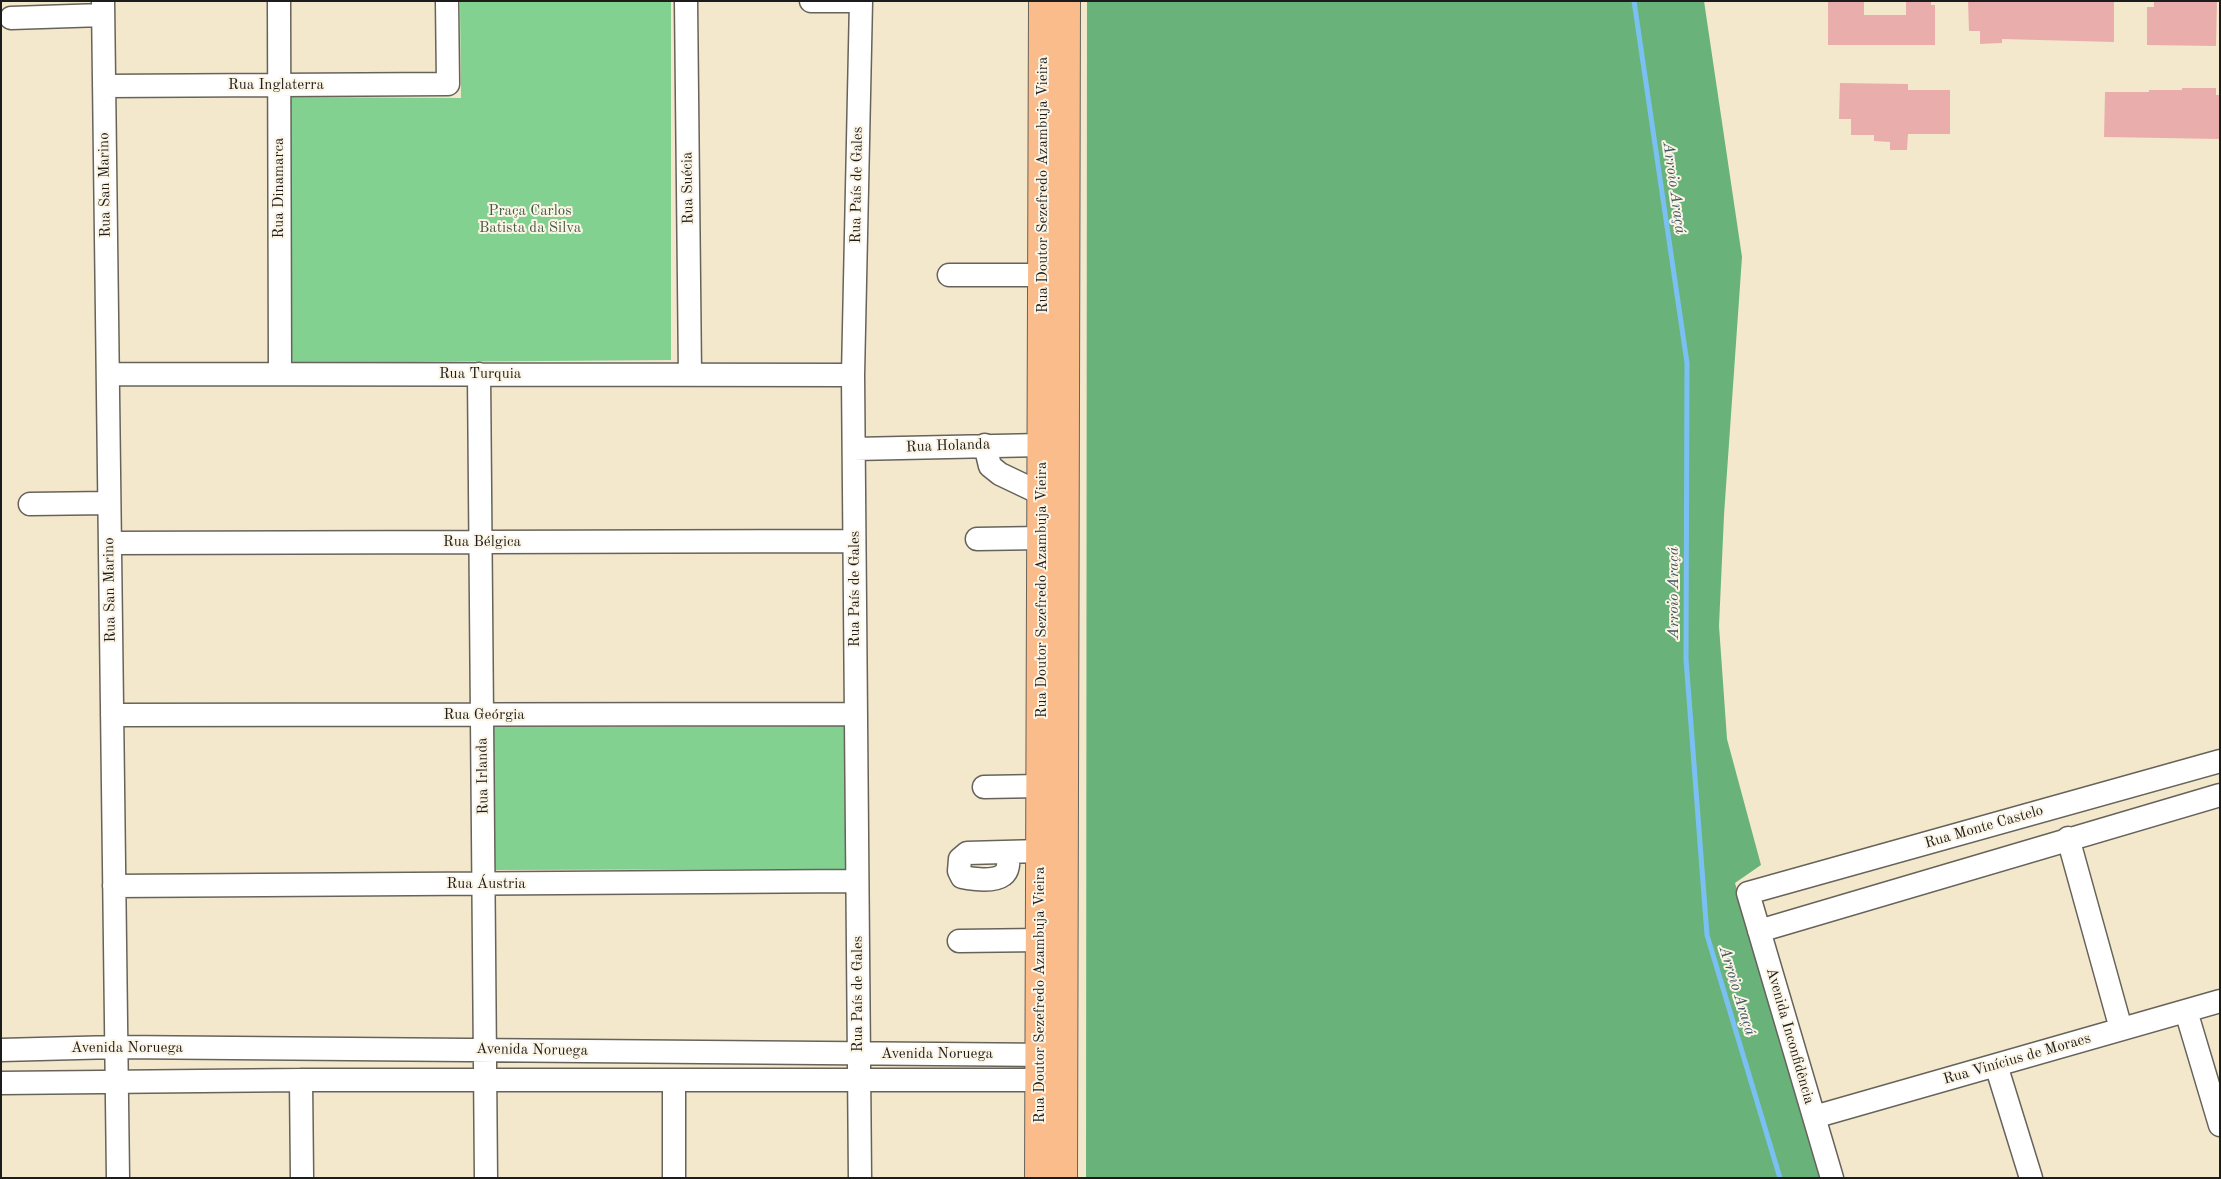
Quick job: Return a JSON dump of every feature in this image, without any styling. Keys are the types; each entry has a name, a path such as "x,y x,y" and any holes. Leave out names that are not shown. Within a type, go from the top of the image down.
{"main road":[{"name":"Rua Doutor Sezefredo Azambuja Vieira","path":"1043,1 1041,940 1064,1178"},
{"name":"Rua Doutor Sezefredo Azambuja Vieira","path":"1039,1178 1052,1068 1066,1"}],"street":[{"name":"Rua Dinamarca","path":"279,1 280,374"},
{"name":"Rua Inglaterra","path":"104,86 448,84 447,1"},
{"name":"Rua Suécia","path":"686,1 690,375"},
{"path":"811,1 860,1"},
{"name":"Rua País de Gales","path":"860,1 853,375 860,1178"},
{"path":"11,18 103,8"},
{"name":"Rua San Marino","path":"103,8 118,1178"},
{"path":"950,275 1042,275"},
{"name":"Rua Turquia","path":"108,374 853,375"},
{"name":"Rua Irlanda","path":"479,374 486,1178"},
{"path":"985,445 990,466 1000,474 1042,494"},
{"name":"Rua Holanda","path":"854,449 1042,445"},
{"path":"30,504 109,503"},
{"path":"977,539 1042,538"},
{"name":"Rua Bélgica","path":"110,543 854,540"},
{"name":"Rua Geórgia","path":"112,715 856,714"},
{"name":"Rua Monte Castelo","path":"1748,893 2220,760"},
{"path":"984,787 1041,786"},
{"path":"1759,931 2220,794"},
{"path":"2068,838 2121,1029"},
{"path":"1008,852 1041,851"},
{"name":"Rua Áustria","path":"114,886 857,881"},
{"name":"Avenida Inconfidência","path":"1748,893 1832,1178"},
{"path":"959,941 1041,940"},
{"name":"Rua Vinícius de Moraes","path":"1814,1117 2220,1001"},
{"path":"2186,1011 2220,1125"},
{"name":"Avenida Noruega","path":"1,1050 116,1047 858,1053 1052,1068"},
{"path":"1996,1065 2031,1178"},
{"name":"Avenida Noruega","path":"1,1083 301,1080 859,1080 1052,1068"},
{"path":"301,1080 302,1178"},
{"path":"674,1080 674,1178"}],"green space":[{"name":"Praça Carlos Batista da Silva","path":"460,1 671,1 671,360 290,363 289,97 461,98"},
{"path":"1087,1 1704,1 1742,257 1724,515 1719,626 1727,739 1761,865 1735,883 1823,1178 1086,1178"},
{"path":"847,726 848,869 494,870 493,727"}],"building":[{"path":"1828,1 1864,1 1864,15 1906,15 1906,1 1931,1 1931,5 1935,5 1935,45 1828,45"},
{"path":"1968,1 2114,1 2114,42 2002,39 2002,43 1980,44 1980,31 1969,31"},
{"path":"2154,1 2217,1 2216,46 2147,45 2147,7 2154,7"},
{"path":"1840,83 1908,84 1908,90 1950,90 1950,134 1908,134 1907,150 1890,150 1890,142 1874,141 1874,135 1851,135 1851,119 1839,119"},
{"path":"2182,88 2216,88 2216,95 2220,95 2220,139 2104,137 2105,92 2149,92 2149,90 2182,90"}],"waterway":[{"name":"Arroio Araçá","path":"1634,1 1687,363 1686,659 1707,935 1780,1178"}]}
